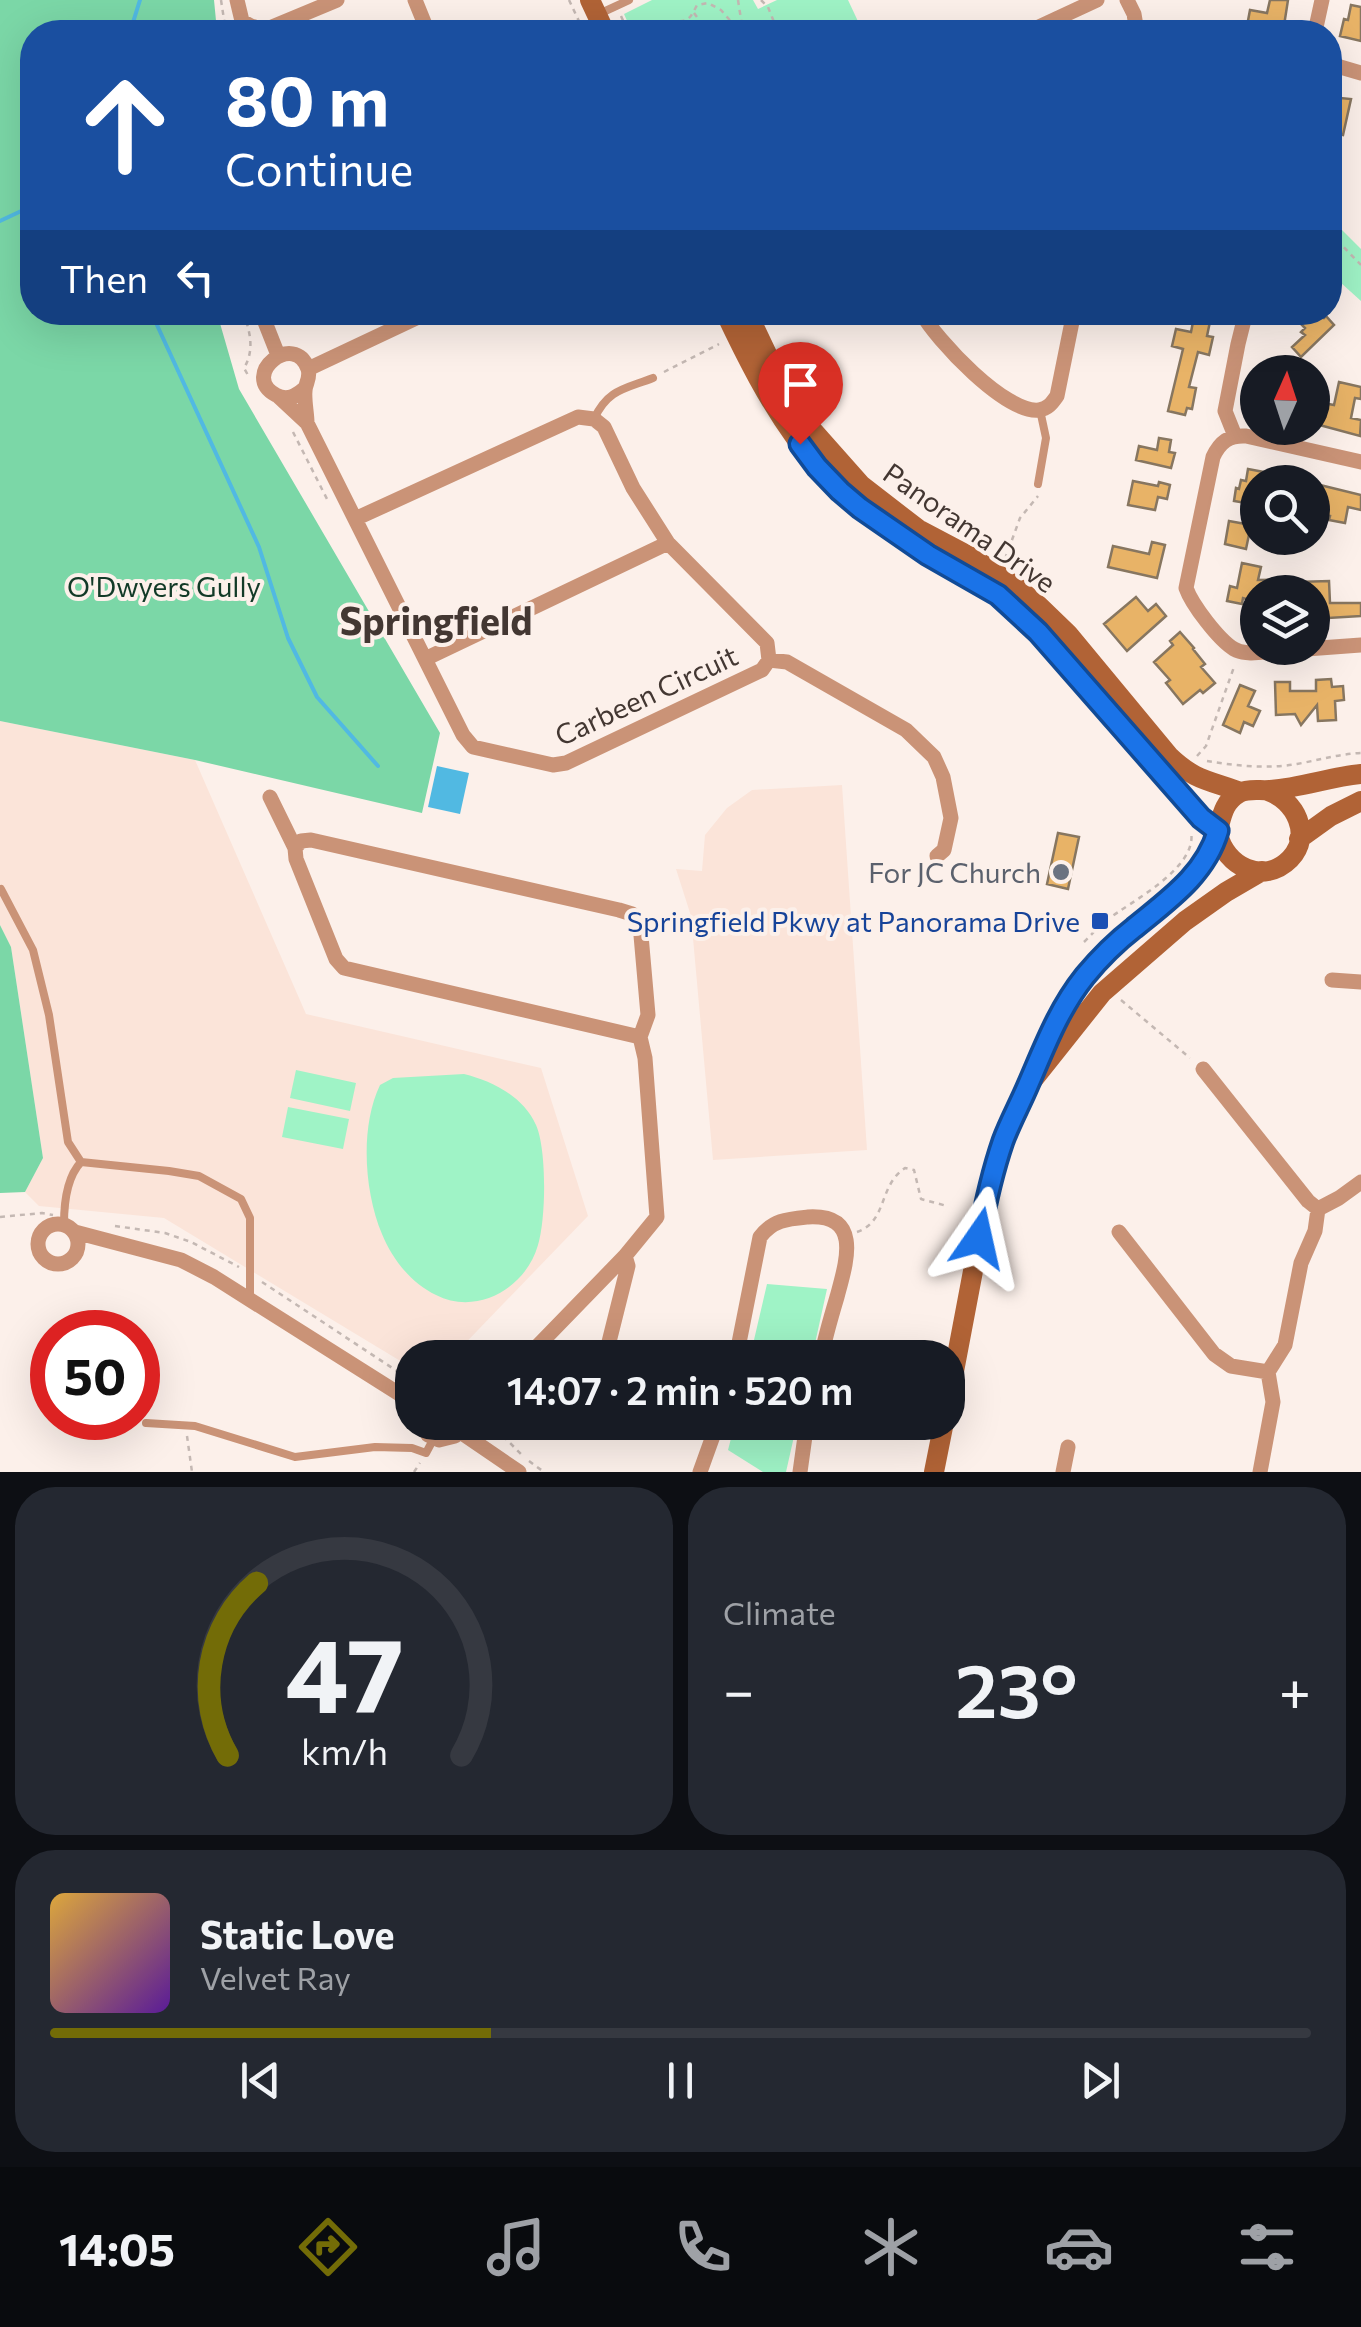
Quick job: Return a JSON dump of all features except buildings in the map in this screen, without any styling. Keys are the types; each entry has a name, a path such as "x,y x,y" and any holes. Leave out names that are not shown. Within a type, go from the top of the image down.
{"main road":[{"name":"Panorama Drive","path":"731,325 783,422 840,491 895,534 998,595 1038,632 1201,818 1218,832"},
{"name":"Panorama Drive","path":"753,325 806,423 861,485 918,528 998,575 1038,606 1068,634 1186,772 1241,792"},
{"path":"960,1340 992,1176 1003,1140 1068,998 1104,954 1196,875 1218,832 1222,812 1241,792 1268,791 1361,774"},
{"path":"1028,1086 1102,993 1226,892 1282,866 1296,851 1300,827 1292,806 1268,791"},
{"path":"1299,839 1361,801"},
{"path":"1218,832 1220,843 1233,862 1262,872"},
{"path":"934,1472 940,1440"}],"street":[{"path":"289,20 337,0"},
{"path":"1054,20 1098,0"},
{"path":"266,325 278,355"},
{"path":"308,368 401,325"},
{"path":"928,325 970,372 1012,402 1040,410 1056,396 1071,325"},
{"path":"1236,436 1225,411 1243,325"},
{"path":"293,354 308,368 308,383 293,397 278,396 264,380 267,365 278,355 293,354"},
{"name":"Carbeen Circuit","path":"304,389 307,423"},
{"name":"Carbeen Circuit","path":"278,396 307,423 462,735 473,747 552,765 566,762 762,670 769,660 767,644 668,542 633,488 604,426 594,419"},
{"path":"355,519 578,418 594,419"},
{"path":"1361,462 1236,436 1220,443 1186,588 1190,600 1239,652 1361,645"},
{"path":"425,660 668,542"},
{"path":"769,660 787,662 906,730 934,757 943,777 950,818 944,850 937,856"},
{"path":"270,796 295,848 336,959 344,968 640,1037"},
{"path":"295,848 300,841 311,840 632,914 640,924 648,1015 640,1037 645,1058 657,1217 543,1340"},
{"path":"1332,980 1361,982"},
{"path":"1203,1068 1318,1209"},
{"path":"1318,1209 1361,1182"},
{"path":"1260,1472 1273,1402 1268,1372 1285,1345 1301,1263 1315,1231 1318,1209"},
{"path":"740,1340 760,1238 778,1221 818,1217 832,1219 846,1234 847,1260 826,1340"},
{"path":"68,1224 79,1244 75,1255 58,1264 44,1259 38,1241 42,1232 54,1224 68,1224 180,1260 214,1277 395,1391"},
{"path":"1120,1232 1214,1354 1230,1366 1268,1372"},
{"path":"75,1255 121,1244"},
{"path":"610,1340 628,1266 625,1256"},
{"path":"477,1440 519,1472"},
{"path":"700,1472 712,1440"},
{"path":"800,1472 804,1440"},
{"path":"1063,1472 1068,1447"}],"lane":[{"path":"602,13 628,0"},
{"path":"594,419 602,401 654,378"},
{"path":"1038,484 1046,438 1040,410"},
{"path":"1,889 33,950 49,1015 68,1142 80,1162"},
{"path":"68,1224 70,1180 80,1162"},
{"path":"80,1162 199,1176 241,1199 250,1218 250,1300"},
{"path":"160,1424 185,1425 295,1457 376,1447 412,1448 426,1453 433,1440"}],"path":[{"path":"687,20 698,5 711,3 731,20"},
{"path":"694,12 697,20"},
{"path":"1342,245 1361,265"},
{"path":"248,325 251,344 244,368 252,384"},
{"path":"654,378 736,336"},
{"path":"290,424 334,512"},
{"path":"998,575 1020,518 1046,490"},
{"path":"1212,766 1195,758 1206,746 1239,652"},
{"path":"1084,942 1176,868 1192,840 1190,829"},
{"path":"1121,1000 1203,1068"},
{"path":"846,1234 863,1230 874,1222 893,1176 905,1168 914,1170 922,1199 947,1206"},
{"path":"0,1217 42,1214 68,1224"},
{"path":"185,1425 192,1472"},
{"path":"506,1440 544,1472"}],"shaded area":[{"path":"0,721 195,760 306,1014 541,1068 588,1216 468,1340 395,1340 395,1358 164,1218 39,1206 25,1192 43,1158 11,947 0,925"},
{"path":"842,785 867,1150 713,1160 691,916 676,869 702,871 705,835 727,808 752,790"}],"green space":[{"name":"O'Dwyers Gully","path":"0,0 214,0 216,20 20,20 20,325 220,325 239,389 440,733 422,813 195,760 0,721"},
{"path":"652,0 753,0 758,9 777,0 848,0 857,20 627,20 624,14"},
{"path":"1342,230 1361,249 1361,301 1342,284"},
{"path":"0,925 11,947 43,1158 25,1192 0,1193"},
{"path":"296,1070 356,1083 350,1111 290,1098"},
{"path":"464,1074 506,1091 530,1115 540,1136 544,1185 541,1233 523,1274 498,1294 468,1302 452,1301 427,1290 397,1261 376,1217 367,1159 369,1120 380,1085 393,1078"},
{"path":"288,1107 349,1119 343,1149 282,1137"},
{"path":"767,1284 827,1289 816,1340 754,1340"},
{"path":"731,1440 793,1440 786,1472 763,1472 728,1450"}],"water":[{"path":"437,766 469,773 460,814 428,807"}],"waterway":[{"path":"134,20 140,0"},
{"path":"0,221 20,212"},
{"path":"157,325 259,547 288,638 317,697 378,766"}],"place":[{"name":"For JC Church","path":"1061,872"},
{"name":"Springfield Pkwy at Panorama Drive","path":"1100,921"}],"district":[{"name":"Springfield","path":"436,619"}],"route":[{"path":"800,444 817,467 860,508 928,555 998,595 1038,632 1201,818 1218,831 1196,875 1104,954 1068,998 1003,1140 979,1238"}]}
